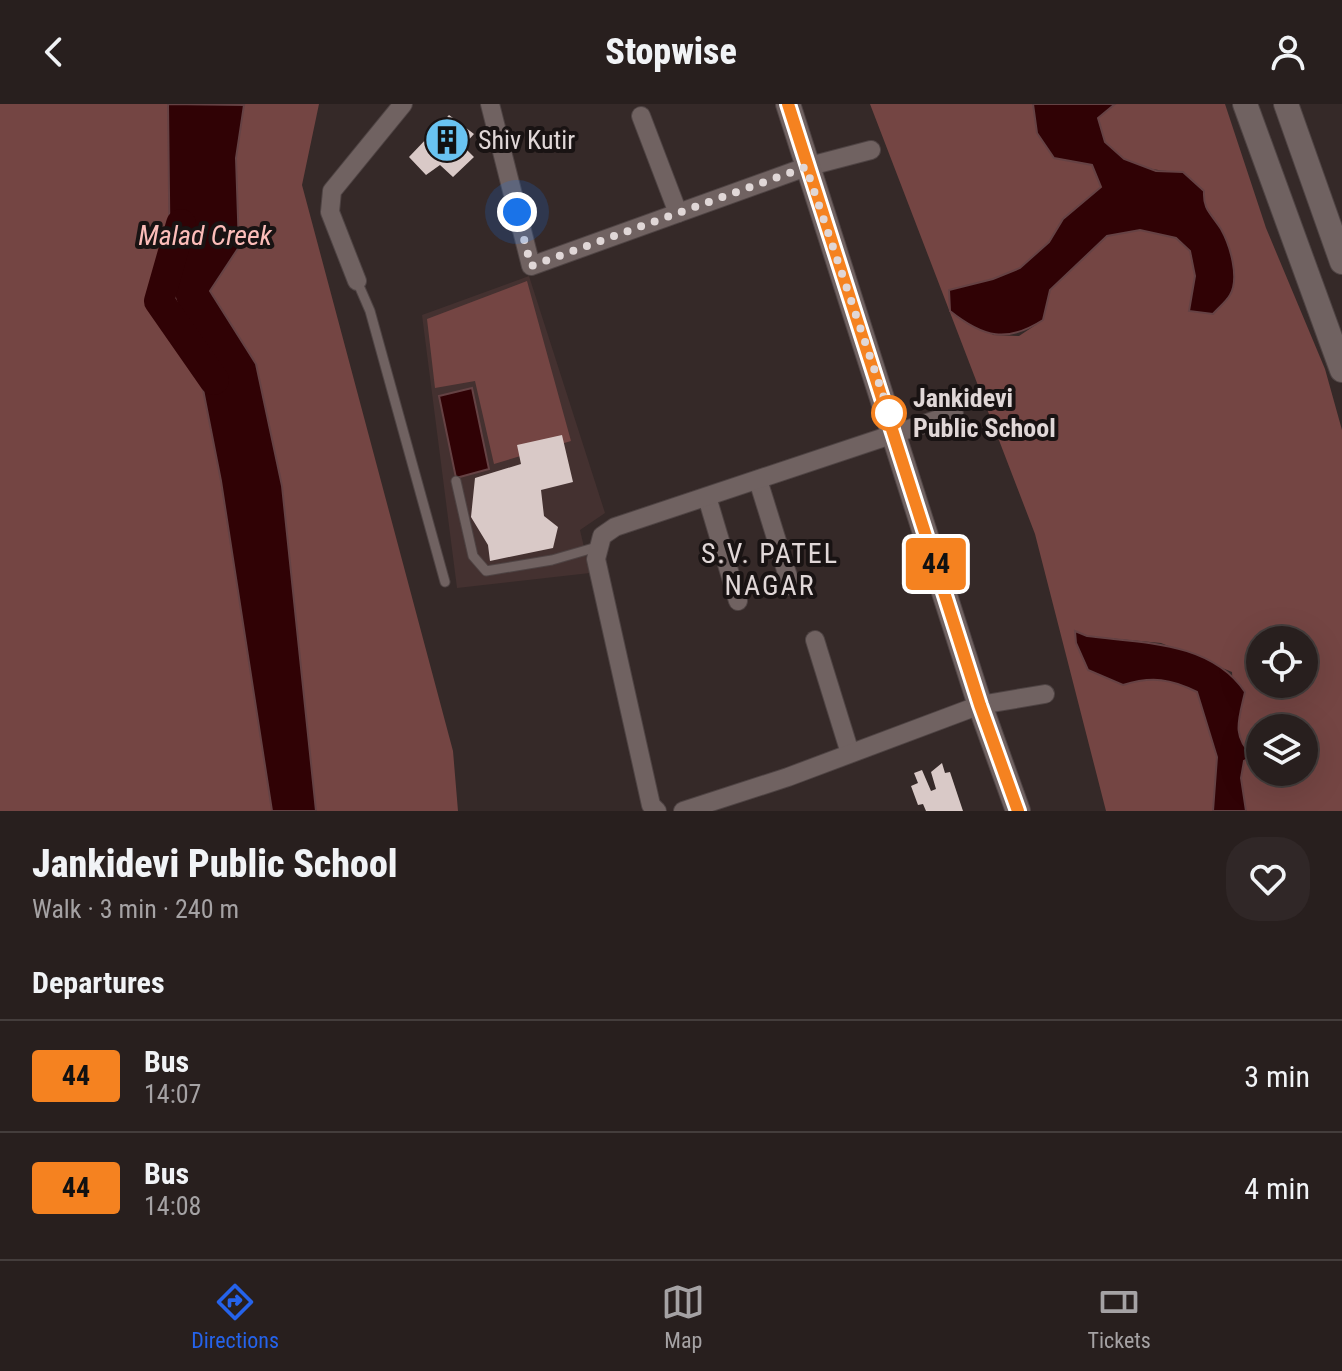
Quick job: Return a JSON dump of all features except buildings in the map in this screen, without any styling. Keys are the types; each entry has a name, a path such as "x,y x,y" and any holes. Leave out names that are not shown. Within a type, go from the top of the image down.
{"street":[{"path":"357,281 330,212 332,191 403,104"},
{"path":"490,104 531,266 806,167 871,150"},
{"path":"788,104 806,167 896,433 980,705 1018,811"},
{"path":"1245,104 1342,370"},
{"path":"1286,104 1342,262"},
{"path":"641,116 678,213"},
{"path":"657,811 651,805 596,559 602,536 615,527 954,414"},
{"path":"758,480 791,586"},
{"path":"707,497 738,601"},
{"path":"815,640 850,753"},
{"path":"683,811 850,753 944,728 980,705 1045,694"}],"lane":[{"path":"357,281 370,311 445,582"},
{"path":"456,481 473,556 486,571 552,560 597,547"}],"shaded area":[{"path":"0,104 168,104 170,282 200,374 221,481 272,811 0,811"},
{"path":"243,104 319,104 302,185 453,751 458,811 316,811 303,699 210,291 239,246 236,158"},
{"path":"870,104 1033,104 1037,133 1092,165 1101,187 1063,219 1049,242 1020,268 993,279 949,290 993,335 1019,336 1043,320 1050,290 1107,236 1140,230 1176,238 1190,251 1195,276 1189,310 1221,229 1183,172 1151,169 1121,158 1104,140 1098,118 1115,104 1225,104 1266,228 1325,369 1342,430 1342,811 1246,811 1241,778 1244,761 1236,733 1232,672 1161,643 1087,636 1076,631 1123,685 1161,680 1197,692 1217,757 1213,811 1106,811 1035,534"},
{"path":"529,276 605,513 580,530 590,573 457,588 422,315"},
{"path":"527,281 571,441 494,464 475,381 435,388 427,319"}],"water":[{"name":"Malad Creek","path":"168,104 244,105 236,158 239,247 210,291 256,364 282,486 316,811 272,811 221,481 200,374 170,282"},
{"path":"1033,104 1115,104 1098,118 1105,142 1124,159 1156,171 1183,172 1204,191 1206,207 1228,244 1234,271 1230,295 1213,314 1189,311 1195,276 1190,251 1176,238 1140,230 1107,236 1050,290 1043,320 1030,327 1007,334 985,332 950,311 949,290 993,279 1020,268 1049,242 1063,219 1101,187 1092,165 1054,158 1037,133"},
{"path":"472,388 489,469 456,478 439,396"},
{"path":"1075,631 1087,636 1152,643 1194,654 1231,675 1245,692 1238,727 1246,749 1241,778 1246,811 1213,811 1217,757 1197,692 1161,680 1123,685 1088,670 1076,643"}],"waterway":[{"path":"181,224 159,301 214,380"}],"bus line":[{"name":"44","path":"788,104 806,167 896,433 980,705 1018,811"}],"place":[{"name":"Shiv Kutir","path":"447,140"},
{"name":"Jankidevi Public School","path":"889,413"}],"district":[{"name":"S.V. PATEL NAGAR","path":"770,569"}],"route":[{"path":"517,212 531,266 806,167 889,413"}]}
